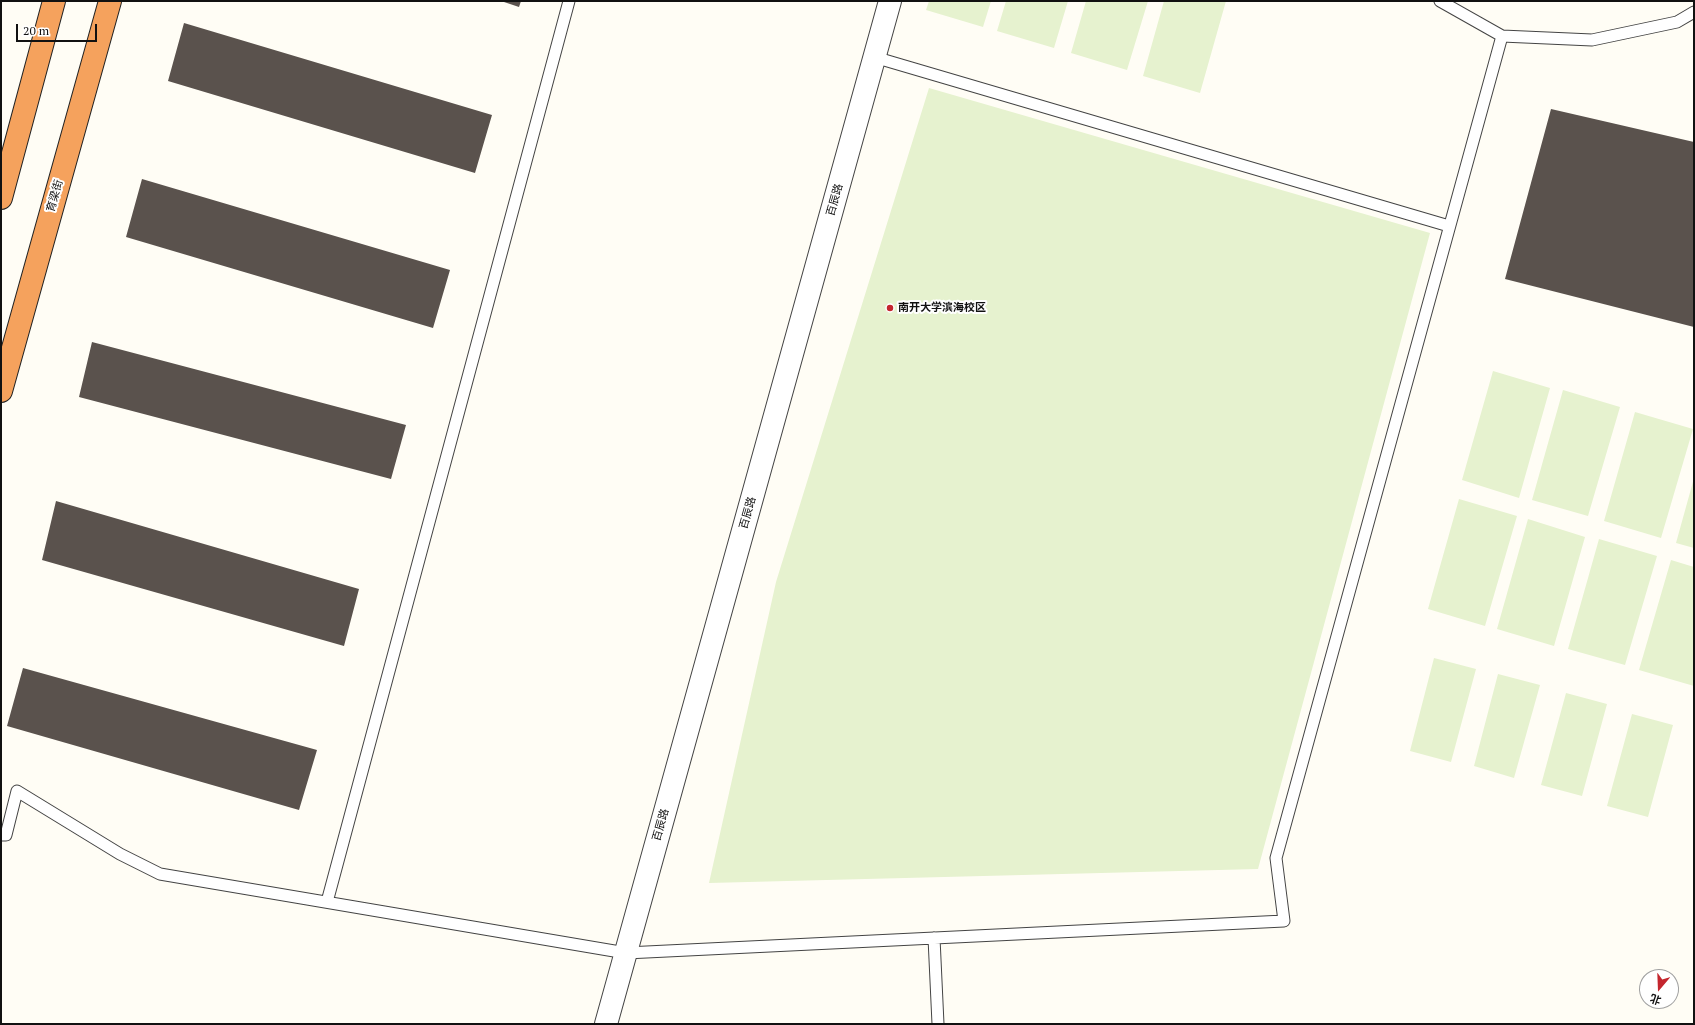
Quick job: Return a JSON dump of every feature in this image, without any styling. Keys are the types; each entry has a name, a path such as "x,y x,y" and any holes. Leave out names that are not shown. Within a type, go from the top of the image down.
{"highway":[{"path":"1,198 54,1"},
{"name":"育梁街","path":"1,391 110,1"}],"street":[{"name":"百辰路","path":"606,1024 890,1"}],"lane":[{"path":"328,902 569,1"},
{"path":"1440,1 1502,36 1592,40 1677,22 1694,12"},
{"path":"1,835 6,836 17,791 120,854 160,874 626,953 1284,921 1276,858 1502,36"},
{"path":"874,58 1449,226"},
{"path":"934,938 938,1024"}],"green space":[{"path":"929,1 991,1 983,27 926,10"},
{"path":"1006,1 1068,1 1054,48 997,31"},
{"path":"1086,1 1148,1 1127,70 1071,53"},
{"path":"1164,1 1226,1 1200,93 1143,76"},
{"path":"929,88 1430,233 1258,869 709,883 776,582"},
{"path":"1493,371 1550,388 1519,498 1462,480"},
{"path":"1563,390 1620,407 1588,516 1532,500"},
{"path":"1635,412 1693,429 1661,538 1604,521"},
{"path":"1694,478 1694,548 1676,543"},
{"path":"1459,499 1517,516 1485,626 1428,609"},
{"path":"1528,519 1585,537 1554,646 1497,629"},
{"path":"1599,539 1657,556 1625,665 1568,649"},
{"path":"1671,560 1694,567 1694,686 1639,670"},
{"path":"1434,658 1476,669 1451,762 1410,751"},
{"path":"1498,674 1540,685 1514,778 1474,766"},
{"path":"1566,693 1607,704 1582,796 1541,785"},
{"path":"1632,714 1673,725 1648,817 1607,806"}],"building":[{"path":"501,1 521,1 519,7"},
{"path":"184,23 492,115 475,173 168,81"},
{"path":"1551,109 1694,142 1694,327 1505,279"},
{"path":"142,179 450,270 433,328 126,237"},
{"path":"92,342 406,425 391,479 79,397"},
{"path":"56,501 359,589 344,646 42,560"},
{"path":"23,668 317,750 299,810 7,726"}],"place":[{"name":"南开大学滨海校区","path":"890,308"}]}
